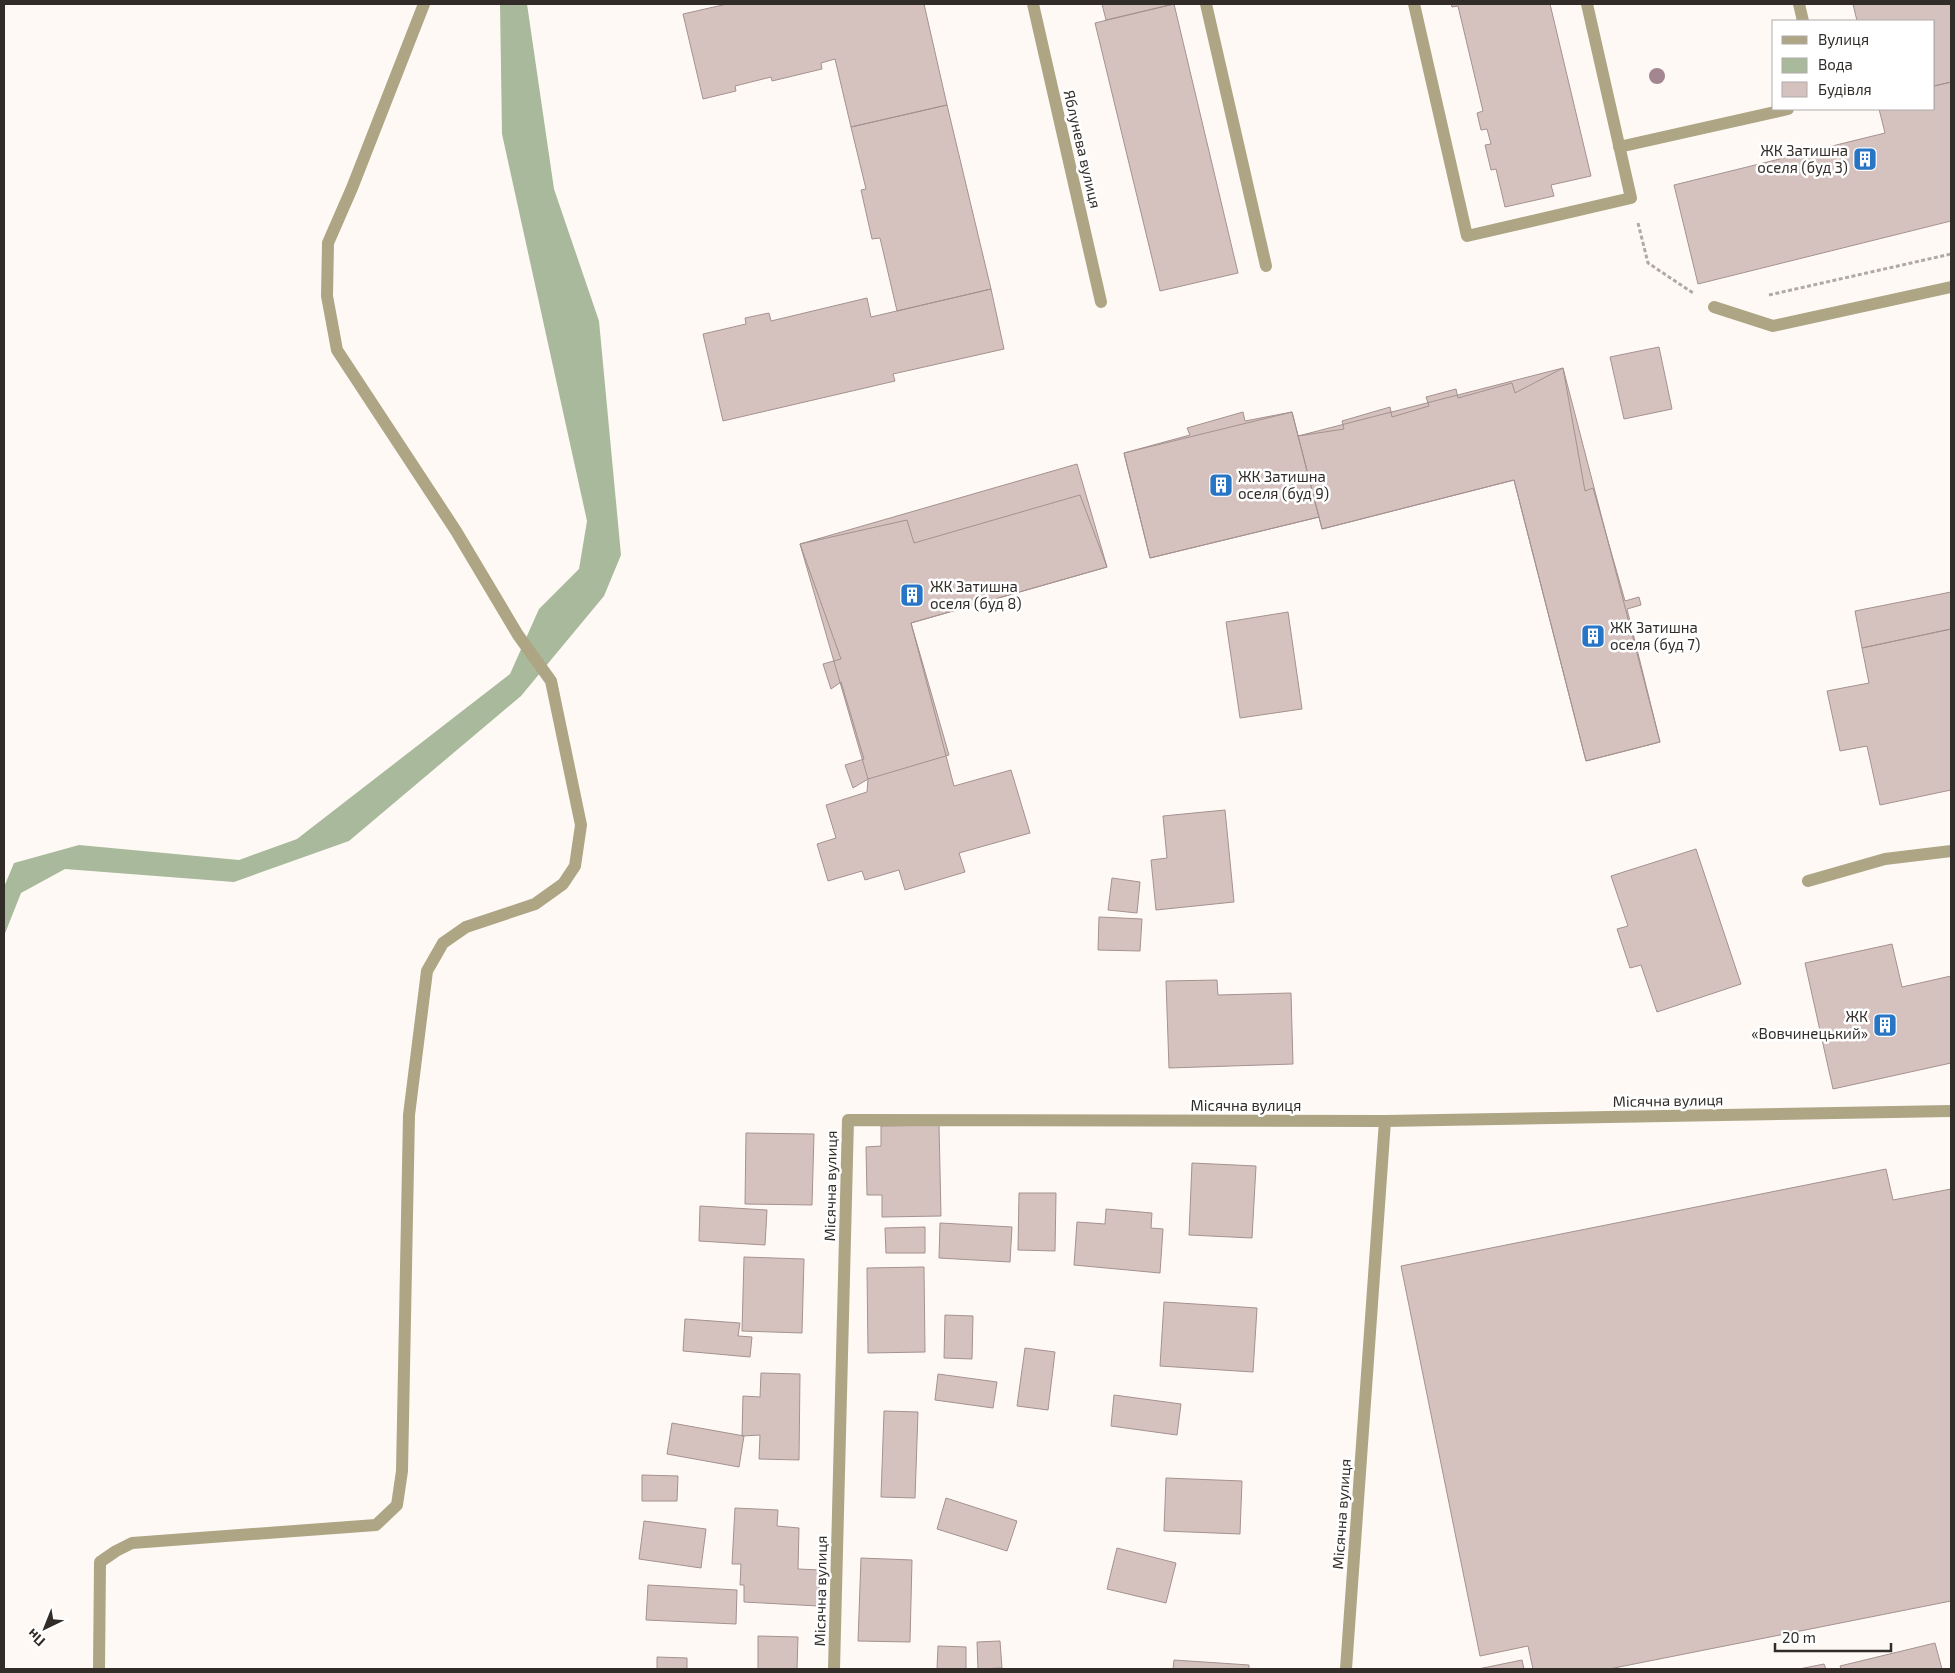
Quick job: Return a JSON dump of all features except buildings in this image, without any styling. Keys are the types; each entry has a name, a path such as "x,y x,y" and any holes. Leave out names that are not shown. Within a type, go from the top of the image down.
{"street":[{"path":"99,1669 100,1562 116,1550 132,1543 376,1525 397,1505 402,1471 409,1115 427,971 443,943 466,927 536,904 564,884 576,866 581,825 551,681 518,635 456,531 337,350 327,296 328,243 352,188 424,4"},
{"name":"Яблунева вулиця","path":"1033,4 1101,302"},
{"path":"1206,4 1266,266"},
{"path":"1414,4 1467,236 1632,198 1587,4"},
{"path":"1799,4 1803,20"},
{"path":"1619,147 1784,110"},
{"path":"1714,307 1774,326 1951,287"},
{"path":"1808,881 1885,859 1951,850"},
{"name":"Місячна вулиця","path":"834,1669 848,1120 1385,1121 1951,1111"},
{"name":"Місячна вулиця","path":"1346,1669 1385,1121"}],"path":[{"path":"1632,198 1648,263 1714,307"},
{"path":"1762,297 1951,254"}],"water":[{"path":"500,4 527,4 554,189 599,321 621,555 604,596 521,696 349,841 234,882 65,869 21,893 4,936 4,887 14,863 79,845 239,860 297,839 510,674 539,609 579,569 587,521 502,134"}],"place":[{"name":"ЖК Затишна оселя (буд 3)","path":"1865,159"},
{"name":"ЖК Затишна оселя (буд 9)","path":"1221,485"},
{"name":"ЖК Затишна оселя (буд 8)","path":"912,595"},
{"name":"ЖК Затишна оселя (буд 7)","path":"1593,636"},
{"name":"ЖК «Вовчинецький»","path":"1885,1025"}]}
